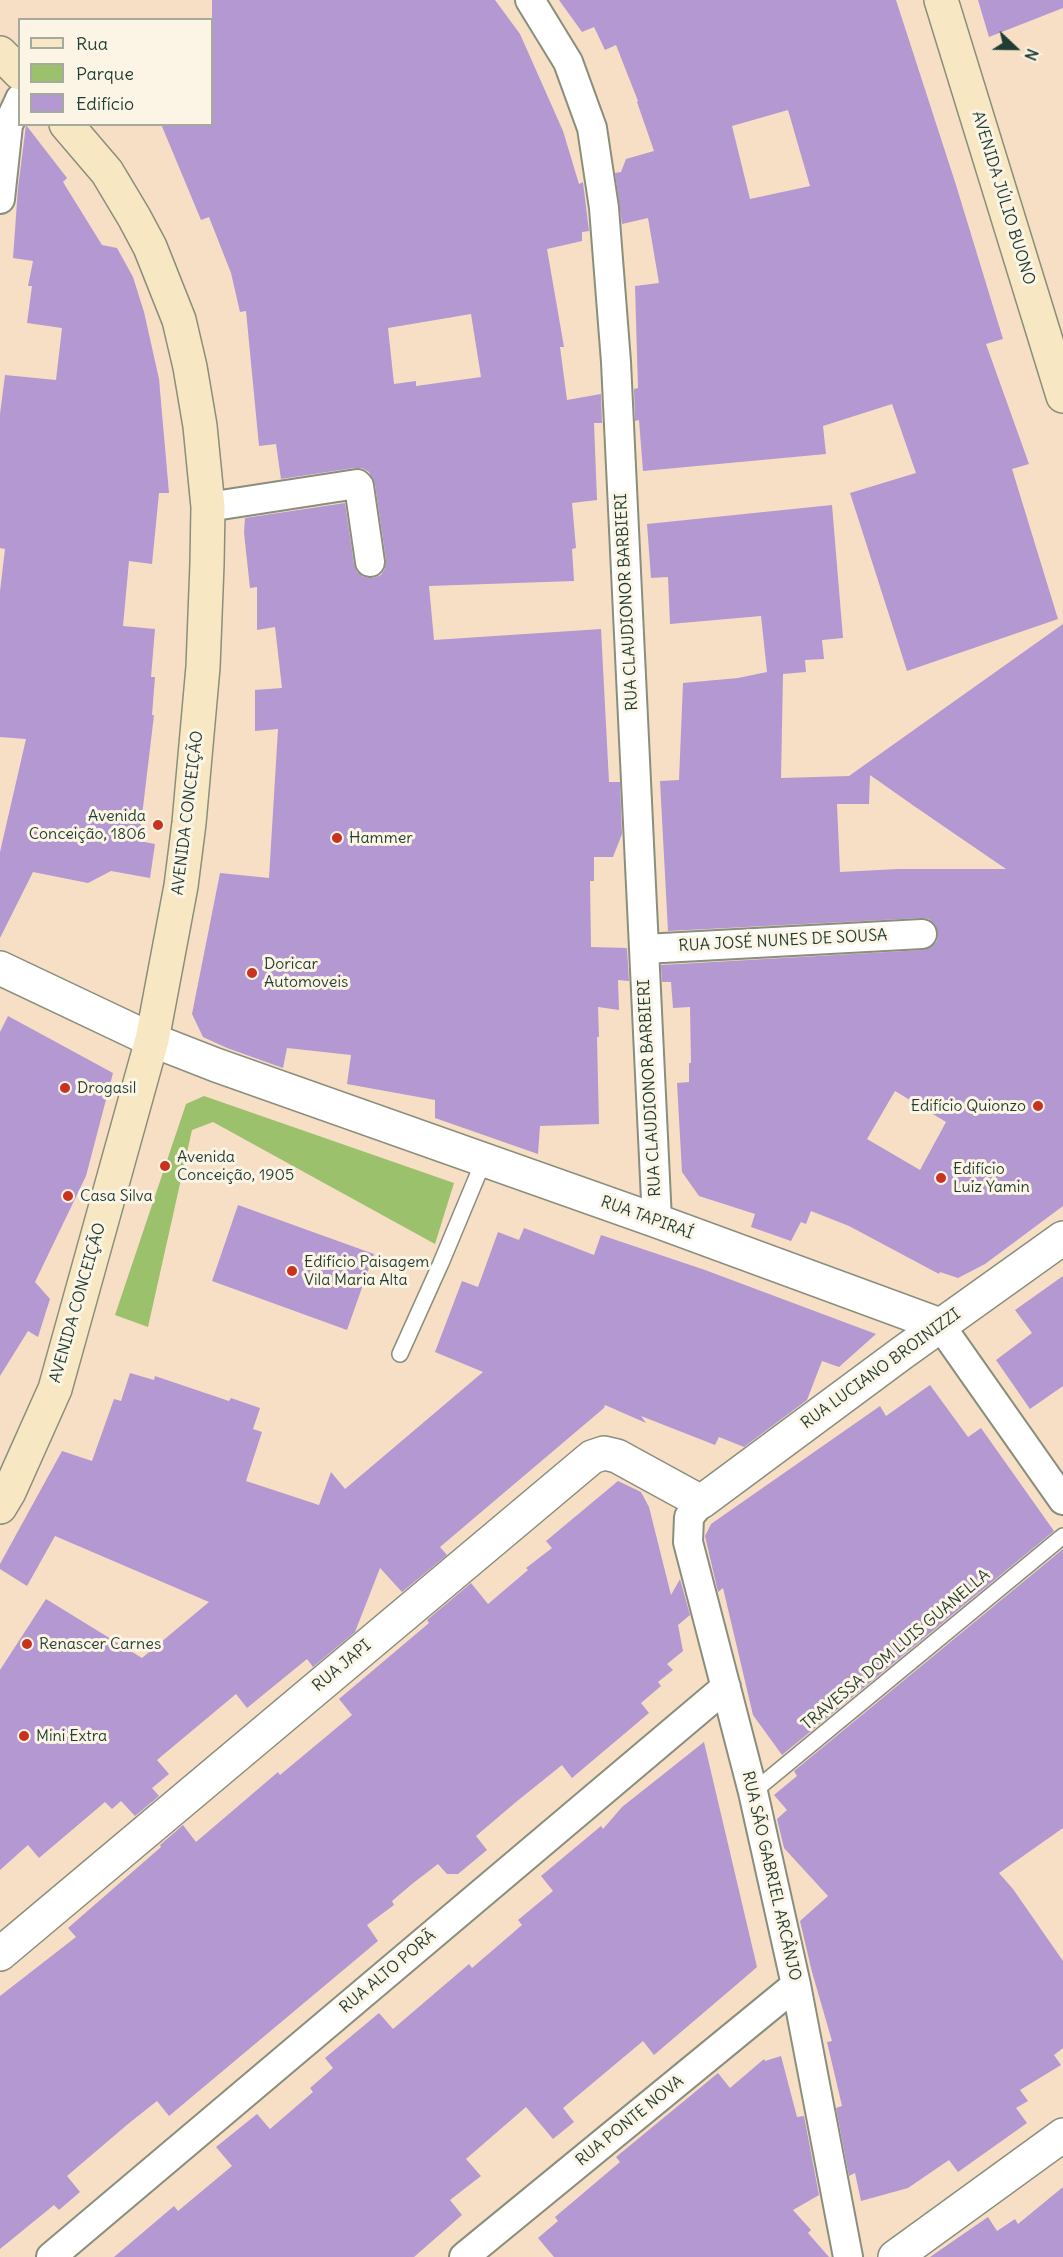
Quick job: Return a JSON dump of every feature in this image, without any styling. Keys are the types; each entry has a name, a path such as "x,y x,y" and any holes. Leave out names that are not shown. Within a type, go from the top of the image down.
{"main road":[{"name":"AVENIDA JÚLIO BUONO","path":"941,0 1063,396"},
{"path":"0,54 18,71"},
{"name":"AVENIDA CONCEIÇÃO","path":"0,1508 55,1389 152,1040 181,886 194,782 203,667 208,507 200,426 190,367 178,320 150,247 107,172 68,126"}],"street":[{"name":"RUA CLAUDIONOR BARBIERI","path":"530,0 568,62 592,128 604,208 616,362 657,1221"},
{"path":"0,199 8,125 18,103"},
{"path":"208,507 357,484 370,562"},
{"name":"RUA JOSÉ NUNES DE SOUSA","path":"644,949 922,934"},
{"name":"RUA TAPIRAÍ","path":"0,969 152,1040 216,1065 657,1221 940,1325"},
{"name":"RUA LUCIANO BROINIZZI","path":"701,1502 940,1325 1063,1238"},
{"path":"902,1353 906,1334 903,1311"},
{"path":"940,1325 1063,1500"},
{"name":"RUA JAPI","path":"0,1954 592,1457 604,1453 617,1456 701,1502"},
{"name":"RUA SÃO GABRIEL ARCÂNJO","path":"701,1502 689,1517 688,1542 753,1792 796,1985 848,2257"},
{"name":"RUA ALTO PORÃ","path":"51,2257 726,1687"},
{"name":"RUA PONTE NOVA","path":"464,2257 796,1985"},
{"path":"895,2257 1063,2135"}],"lane":[{"path":"400,1354 484,1160"},
{"name":"TRAVESSA DOM LUIS GUANELLA","path":"753,1792 1063,1536"}],"green space":[{"path":"204,1096 454,1183 435,1244 213,1122 192,1130 148,1327 115,1315 186,1104"}],"building":[{"path":"212,0 495,0 520,34 563,131 579,184 583,182 589,231 582,232 582,241 547,249 564,347 560,347 567,400 601,394 602,423 594,423 597,500 572,503 576,548 572,549 574,581 429,586 434,640 601,629 609,782 620,782 622,834 613,857 594,857 594,881 590,881 591,947 627,948 629,981 618,980 619,1010 598,1007 599,1124 540,1126 538,1154 435,1118 435,1100 347,1084 351,1055 287,1048 283,1068 203,1037 192,1014 220,873 269,878 278,729 255,731 255,690 282,688 275,627 257,630 257,587 250,588 244,533 245,518 345,503 357,572 364,577 373,578 381,575 386,560 375,484 369,472 362,468 354,468 281,479 276,444 259,446 246,311 240,312 231,273 209,217 201,220 162,126 213,126","holes":["471,314 481,377 416,386 416,381 394,384 388,328"]},
{"path":"559,0 896,0 1003,339 986,344 1029,464 1012,469 1058,619 907,671 850,493 916,473 892,404 823,426 826,454 643,471 639,420 635,421 634,389 638,388 635,286 659,283 648,218 622,224 615,173 621,172 626,159 654,151 638,101 616,45 605,50 594,27 582,32","holes":["788,110 810,186 750,199 732,126"]},
{"path":"978,0 1063,0 1063,8 989,37"},
{"path":"27,126 67,178 63,182 102,245 117,248 133,277 144,312 159,379 169,493 159,493 152,564 129,561 123,626 155,629 151,677 155,677 152,715 154,715 139,841 155,844 150,878 111,871 88,883 33,872 0,938 0,852 26,739 0,737 0,591 5,549 0,548 0,414 5,375 56,380 62,328 27,323 32,286 28,286 33,261 13,258 18,188"},
{"path":"832,505 843,638 822,640 824,659 805,660 806,672 783,674 781,778 849,776 1063,624 1063,1206 985,1264 958,1278 940,1272 939,1274 849,1226 811,1211 806,1224 801,1222 791,1241 751,1227 755,1214 699,1196 682,1172 677,1083 689,1082 690,1007 673,1008 671,982 662,982 661,965 923,950 931,947 937,941 938,933 935,925 929,919 921,918 668,931 660,781 679,780 683,683 738,678 767,672 761,616 670,624 668,577 651,578 647,524","holes":["870,775 914,806 1006,869 898,869 840,872 837,804 869,804","895,1091 946,1122 920,1170 867,1139"]},
{"path":"8,1016 113,1073 86,1176 35,1282 50,1299 38,1337 28,1331 0,1376 0,1032"},
{"name":"Edifício Paisagem Vila Maria Alta","path":"238,1205 374,1254 347,1330 212,1281"},
{"path":"524,1228 594,1255 601,1235 705,1270 876,1334 839,1367 822,1361 807,1400 744,1447 719,1437 715,1445 641,1416 646,1423 605,1405 440,1547 447,1555 402,1592 380,1568 355,1632 313,1667 307,1659 247,1708 236,1694 157,1760 169,1774 152,1788 159,1796 135,1816 121,1801 112,1809 105,1802 39,1858 28,1845 0,1870 0,1670 46,1599 142,1658 209,1602 55,1536 27,1586 0,1569 0,1564 62,1451 92,1461 114,1399 121,1401 130,1373 154,1380 155,1376 229,1401 231,1398 260,1408 253,1429 262,1432 246,1481 319,1505 331,1472 345,1489 483,1372 435,1352 462,1281 478,1287 498,1232 519,1240"},
{"path":"1063,1276 1063,1386 1030,1409 996,1360 1032,1333 1015,1310"},
{"path":"930,1385 968,1437 981,1428 1054,1531 782,1755 753,1715 723,1588 718,1592 705,1536 711,1524 880,1406 886,1416"},
{"path":"618,1481 641,1492 649,1507 671,1595 680,1579 690,1615 678,1625 683,1651 667,1664 673,1670 658,1682 661,1686 641,1703 649,1713 572,1778 562,1765 516,1802 476,1836 487,1850 458,1874 447,1874 438,1864 412,1884 392,1901 394,1905 367,1925 378,1941 169,2116 157,2101 128,2124 67,2176 80,2192 59,2210 54,2205 0,2249 0,1996 76,1937 68,1928 183,1825 196,1842 278,1772 280,1775 352,1715 339,1699 429,1623 427,1620 471,1583 488,1604 528,1570 526,1568 552,1548 546,1541"},
{"path":"1063,1549 1063,1828 999,1873 1013,1889 1063,1961 1063,2048 1054,2055 1061,2065 1020,2090 1028,2101 1016,2108 1027,2123 958,2172 949,2160 908,2188 861,2201 855,2173 849,2176 836,2108 842,2106 827,2042 832,2041 800,1921 828,1896 784,1848 777,1819 787,1810 774,1795 797,1776 794,1771"},
{"path":"704,1742 757,1967 654,2055 643,2041 563,2108 574,2122 553,2139 526,2107 466,2159 481,2176 450,2200 462,2215 414,2257 114,2257 174,2206 178,2211 232,2166 216,2147 257,2114 270,2129 313,2092 310,2088 333,2068 325,2058 379,2013 393,2029 469,1964 472,1968 522,1925 518,1920 553,1891 541,1876 601,1826 603,1829 622,1807"},
{"path":"781,2056 797,2117 804,2116 819,2195 793,2210 811,2230 808,2233 829,2257 554,2257 538,2238 558,2221 555,2217 620,2162 616,2157 718,2073 730,2088 764,2059 765,2061"},
{"path":"1063,2187 1063,2257 930,2257 988,2217 997,2231 1015,2219 1018,2224"}],"place":[{"name":"Avenida Conceição, 1806","path":"158,825"},
{"name":"Hammer","path":"337,838"},
{"name":"Doricar Automoveis","path":"252,973"},
{"name":"Drogasil","path":"65,1088"},
{"name":"Edifício Quionzo","path":"1038,1106"},
{"name":"Avenida Conceição, 1905","path":"165,1166"},
{"name":"Edifício Luíz Yamin","path":"941,1178"},
{"name":"Casa Silva","path":"68,1196"},
{"name":"Edifício Paisagem Vila Maria Alta","path":"292,1271"},
{"name":"Renascer Carnes","path":"27,1644"},
{"name":"Mini Extra","path":"24,1736"}]}
